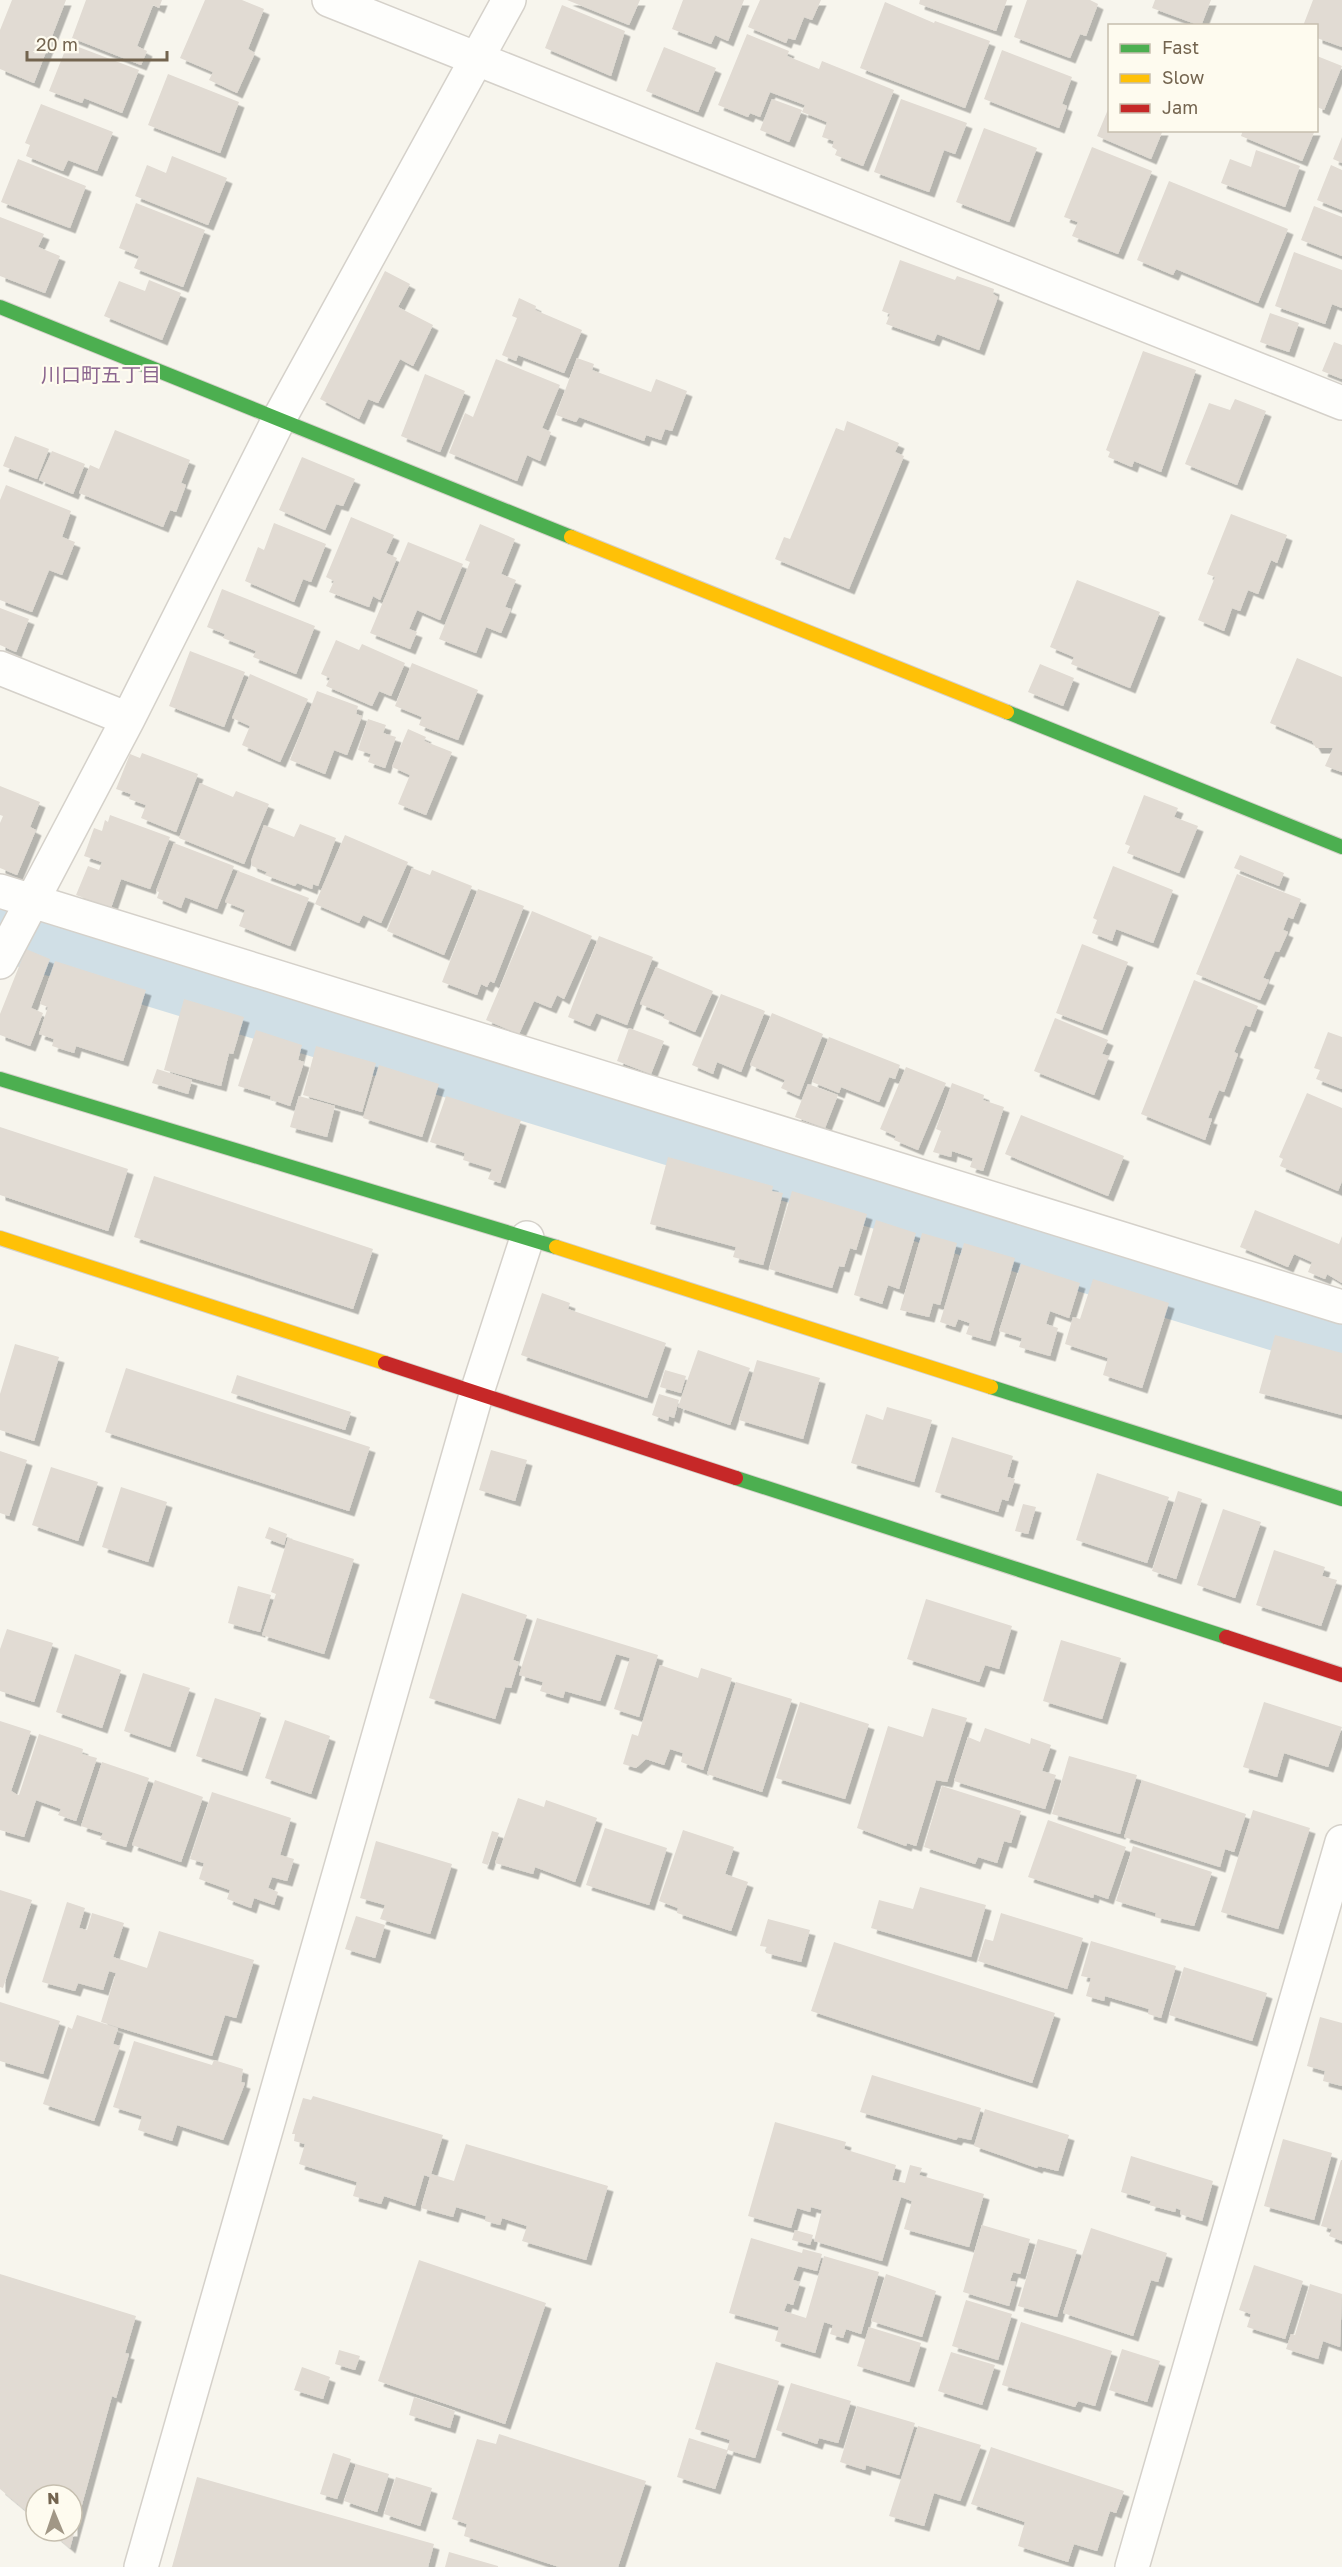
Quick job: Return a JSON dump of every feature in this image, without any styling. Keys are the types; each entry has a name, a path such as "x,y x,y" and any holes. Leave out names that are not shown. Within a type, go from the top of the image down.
{"street":[{"path":"329,0 1342,403"},
{"path":"0,962 128,719 279,419 478,61 508,0"},
{"path":"0,307 1342,847"},
{"path":"0,668 128,719"},
{"path":"0,891 1342,1307"},
{"path":"0,1078 527,1238 1342,1499"},
{"path":"0,1238 1342,1676"},
{"path":"141,2567 476,1395 527,1238"},
{"path":"1132,2567 1342,1842"}],"building":[{"path":"12,0 66,0 34,83 0,69 0,30"},
{"path":"86,0 162,0 159,8 153,5 137,46 147,51 141,65 72,38"},
{"path":"205,0 242,0 264,9 248,49 255,53 237,93 209,80 213,72 180,58"},
{"path":"567,0 640,0 629,25"},
{"path":"683,0 744,0 728,41 715,35 711,44 672,29"},
{"path":"760,0 821,0 812,20 804,17 795,40 788,38 786,43 748,27"},
{"path":"920,0 1007,0 996,31 919,4"},
{"path":"1027,0 1090,0 1098,4 1086,36 1080,34 1070,58 1014,37"},
{"path":"1155,0 1211,0 1202,24 1196,24 1152,8"},
{"path":"1313,0 1342,0 1342,47 1318,38 1318,24 1304,24"},
{"path":"885,2 934,23 935,21 990,41 965,108 860,68"},
{"path":"562,5 625,31 611,76 545,48"},
{"path":"747,34 789,51 787,56 819,69 822,61 894,90 863,166 835,155 837,150 832,147 834,141 822,137 827,122 802,112 805,105 770,92 760,117 750,113 748,117 718,105"},
{"path":"68,43 139,70 122,113 84,98 82,103 49,91"},
{"path":"664,47 716,68 698,112 646,91"},
{"path":"1002,50 1072,77 1062,104 1067,106 1059,128 984,99"},
{"path":"1318,56 1342,66 1324,110 1318,107"},
{"path":"168,74 239,102 220,153 148,125"},
{"path":"772,99 802,110 789,142 760,130"},
{"path":"901,99 967,123 955,154 944,150 929,192 874,172"},
{"path":"41,104 113,132 97,171 68,160 63,171 26,156 30,145 25,143"},
{"path":"1108,109 1108,132 1162,132 1151,159 1097,136"},
{"path":"984,128 1037,148 1009,222 956,202"},
{"path":"1242,132 1314,132 1302,161 1241,136"},
{"path":"1342,137 1342,163 1333,159"},
{"path":"1092,147 1152,171 1118,254 1072,236 1078,222 1064,217"},
{"path":"1256,150 1300,166 1285,207 1221,183 1230,159 1251,167"},
{"path":"172,156 227,178 208,225 135,196 147,165 166,173"},
{"path":"18,159 86,186 70,228 1,202"},
{"path":"1331,165 1342,170 1342,210 1317,200"},
{"path":"1169,181 1288,229 1258,303 1176,269 1173,275 1137,260"},
{"path":"136,203 205,230 183,287 134,268 139,256 119,248"},
{"path":"1314,206 1342,217 1342,256 1301,240"},
{"path":"0,217 44,234 38,247 60,256 45,293 0,276"},
{"path":"1294,252 1342,270 1342,308 1332,304 1325,324 1275,306"},
{"path":"900,260 955,280 957,276 994,289 993,294 998,297 979,350 937,334 934,341 886,324 890,314 882,311"},
{"path":"385,271 410,284 398,307 433,325 413,366 400,359 378,403 368,399 359,419 320,399"},
{"path":"149,280 181,293 162,340 104,316 119,281 145,291"},
{"path":"519,298 536,306 535,310 582,330 564,373 518,355 516,361 502,355 517,318 512,316"},
{"path":"1270,313 1299,323 1289,352 1260,342"},
{"path":"1334,342 1342,345 1342,379 1322,371"},
{"path":"1143,351 1196,370 1161,472 1134,461 1132,467 1108,457 1110,452 1106,450"},
{"path":"577,358 594,364 592,370 651,392 656,379 687,391 672,431 665,429 661,440 646,435 644,441 579,417 576,422 556,415"},
{"path":"496,359 560,385 542,428 551,432 540,461 527,455 517,481 449,453 465,413 473,417"},
{"path":"425,374 465,391 440,452 401,436"},
{"path":"1235,399 1266,411 1237,485 1185,464 1209,403 1230,410"},
{"path":"847,421 899,443 895,452 904,456 849,589 775,559 784,537 790,539 836,428 844,431"},
{"path":"115,430 190,460 181,483 186,485 176,512 170,510 163,527 79,493 90,465 99,469"},
{"path":"15,436 49,449 37,479 3,466"},
{"path":"52,451 85,464 73,494 39,480"},
{"path":"302,457 355,479 343,506 336,504 325,530 279,510"},
{"path":"6,485 71,511 62,537 75,542 62,575 49,570 32,612 0,600 0,500"},
{"path":"1231,514 1287,535 1277,563 1271,560 1258,594 1248,590 1240,611 1232,608 1224,631 1198,620 1215,577 1207,574"},
{"path":"351,517 394,535 386,553 397,558 380,600 373,596 369,607 329,592 334,581 326,577"},
{"path":"274,523 326,544 311,582 303,579 294,602 245,581 258,547 264,550"},
{"path":"480,524 515,539 501,574 516,580 505,607 511,609 501,633 486,627 476,653 439,639 470,562 465,560"},
{"path":"408,542 463,564 440,620 417,610 409,629 417,632 410,649 370,633"},
{"path":"1077,580 1160,612 1130,688 1071,664 1074,657 1050,647"},
{"path":"222,589 315,626 296,674 253,657 256,651 223,638 225,634 207,627"},
{"path":"0,608 29,619 16,652 0,645"},
{"path":"336,640 359,650 362,644 405,663 391,696 379,691 372,706 326,686 330,678 321,674"},
{"path":"190,651 245,672 224,727 169,706"},
{"path":"1297,658 1342,677 1342,772 1325,766 1333,748 1316,748 1312,741 1270,723"},
{"path":"412,663 478,690 458,740 419,725 422,717 395,706"},
{"path":"1040,664 1074,678 1063,706 1028,692"},
{"path":"250,674 308,699 280,762 242,745 250,726 232,718"},
{"path":"317,691 358,706 356,714 362,716 347,755 334,750 325,774 290,760"},
{"path":"368,719 386,725 383,733 396,737 385,768 368,762 371,754 358,750"},
{"path":"408,729 426,737 424,741 452,752 426,815 398,804 410,775 392,767"},
{"path":"142,753 198,774 176,832 141,818 146,805 129,799 131,794 116,789 130,754 140,758"},
{"path":"200,783 233,797 236,791 269,804 244,864 179,838"},
{"path":"0,786 40,802 30,827 36,830 17,875 0,868 0,823 3,816 0,815"},
{"path":"1144,795 1178,808 1174,817 1198,826 1179,873 1127,853 1130,846 1125,844"},
{"path":"110,815 170,837 150,889 121,879 111,908 76,895 88,866 99,870 102,862 84,856 94,828 102,831 105,820 108,822"},
{"path":"300,824 336,838 318,886 313,884 312,889 297,883 295,886 265,875 267,872 252,866 251,861 264,825 294,837"},
{"path":"345,835 408,862 381,923 363,915 359,923 315,904"},
{"path":"174,843 234,866 217,909 185,897 181,908 157,898 159,892 156,891"},
{"path":"1240,855 1284,873 1279,886 1234,868"},
{"path":"1113,866 1173,890 1153,943 1116,929 1112,941 1092,933 1097,920 1093,918"},
{"path":"412,868 430,875 432,870 472,886 444,955 387,931"},
{"path":"238,871 309,898 290,946 239,926 245,910 225,902"},
{"path":"1237,874 1301,899 1293,919 1288,917 1283,930 1288,932 1279,952 1275,951 1263,978 1269,980 1260,1000 1196,974"},
{"path":"478,889 524,906 494,983 490,981 487,987 481,984 477,995 442,982"},
{"path":"532,911 592,936 564,999 557,995 551,1008 534,1001 519,1034 486,1020"},
{"path":"599,936 653,957 627,1025 596,1013 590,1026 568,1017"},
{"path":"1082,944 1128,962 1102,1030 1056,1013"},
{"path":"26,949 50,959 31,1008 43,1013 30,1046 0,1035 0,1014"},
{"path":"55,961 146,990 123,1061 76,1046 74,1053 52,1046 54,1039 39,1034 48,1007 40,1004"},
{"path":"656,967 713,991 695,1032 663,1018 665,1014 640,1004"},
{"path":"1194,980 1258,1006 1250,1027 1245,1025 1234,1052 1238,1054 1224,1092 1219,1090 1208,1118 1212,1119 1205,1140 1141,1114"},
{"path":"721,994 765,1011 741,1072 717,1062 713,1074 692,1065"},
{"path":"184,999 244,1017 233,1054 229,1053 221,1086 164,1070"},
{"path":"772,1013 823,1034 799,1096 781,1088 785,1080 750,1065"},
{"path":"1055,1018 1108,1040 1102,1054 1109,1056 1094,1095 1034,1071"},
{"path":"629,1028 664,1041 651,1074 617,1061"},
{"path":"256,1030 302,1045 298,1060 304,1062 290,1106 270,1099 271,1096 238,1086"},
{"path":"1328,1032 1342,1037 1342,1089 1316,1079 1320,1070 1314,1068"},
{"path":"829,1037 900,1065 895,1079 889,1077 879,1102 841,1087 839,1093 812,1082"},
{"path":"316,1046 376,1063 362,1112 303,1095"},
{"path":"379,1065 439,1084 422,1137 363,1118"},
{"path":"906,1067 946,1083 918,1150 894,1140 896,1136 880,1129"},
{"path":"157,1069 192,1080 188,1094 152,1083"},
{"path":"952,1083 984,1095 983,1100 1004,1107 983,1171 970,1167 973,1158 952,1151 951,1157 933,1152 941,1131 936,1129"},
{"path":"808,1084 838,1095 825,1128 795,1117"},
{"path":"1307,1093 1342,1108 1342,1181 1338,1191 1280,1166 1283,1159 1279,1157"},
{"path":"299,1096 335,1106 327,1137 290,1127"},
{"path":"446,1096 521,1120 500,1183 488,1179 492,1169 463,1160 465,1153 430,1142"},
{"path":"1021,1115 1124,1156 1108,1196 1005,1154"},
{"path":"0,1127 128,1169 108,1231 0,1195"},
{"path":"668,1157 773,1186 772,1191 783,1193 763,1265 733,1257 736,1247 650,1224"},
{"path":"154,1176 373,1249 353,1309 134,1237"},
{"path":"792,1191 867,1214 856,1250 850,1248 844,1267 839,1266 832,1288 769,1269"},
{"path":"1255,1210 1339,1244 1342,1236 1342,1283 1327,1274 1325,1279 1308,1272 1312,1262 1294,1254 1288,1267 1240,1247"},
{"path":"876,1220 916,1233 899,1289 888,1285 882,1304 854,1295"},
{"path":"922,1233 957,1243 940,1305 933,1303 929,1317 900,1310"},
{"path":"964,1243 1015,1258 990,1341 966,1334 970,1323 958,1319 955,1327 940,1322"},
{"path":"1021,1264 1080,1283 1069,1318 1050,1311 1046,1324 1058,1328 1050,1356 1019,1347 1022,1338 999,1331"},
{"path":"1093,1279 1169,1303 1142,1388 1103,1375 1108,1358 1065,1344 1073,1317 1080,1319"},
{"path":"542,1293 570,1303 568,1309 666,1343 647,1398 521,1355"},
{"path":"1275,1335 1342,1353 1342,1415 1259,1393"},
{"path":"15,1344 59,1357 34,1441 0,1430 0,1394"},
{"path":"698,1350 750,1368 730,1425 678,1407"},
{"path":"757,1360 820,1378 803,1439 739,1420"},
{"path":"126,1368 370,1447 349,1511 105,1432"},
{"path":"665,1370 686,1376 681,1393 660,1387"},
{"path":"237,1375 351,1412 345,1430 231,1393"},
{"path":"659,1394 679,1400 674,1418 669,1416 668,1421 652,1415"},
{"path":"887,1407 932,1420 914,1482 851,1463 866,1414 883,1420"},
{"path":"952,1437 1013,1456 1007,1477 1015,1479 1008,1501 1002,1499 998,1512 935,1492"},
{"path":"491,1450 527,1460 515,1501 479,1490"},
{"path":"0,1451 27,1460 9,1516 0,1513"},
{"path":"51,1467 98,1482 78,1541 32,1525"},
{"path":"1097,1473 1169,1497 1147,1563 1076,1540"},
{"path":"121,1487 167,1502 148,1562 102,1547"},
{"path":"1178,1491 1202,1499 1176,1579 1152,1571"},
{"path":"1023,1504 1036,1507 1028,1534 1015,1531"},
{"path":"1223,1509 1261,1522 1235,1598 1197,1585"},
{"path":"269,1527 287,1534 284,1545 265,1538"},
{"path":"288,1538 354,1559 324,1654 262,1635 276,1594 271,1592"},
{"path":"1274,1550 1325,1567 1322,1576 1337,1580 1321,1626 1256,1605"},
{"path":"238,1586 271,1595 260,1632 228,1623"},
{"path":"462,1593 527,1615 513,1660 519,1662 511,1688 505,1687 495,1719 429,1698"},
{"path":"926,1599 1012,1626 999,1669 985,1665 979,1682 907,1659"},
{"path":"537,1618 658,1655 639,1717 614,1709 630,1658 616,1654 600,1701 565,1691 563,1698 540,1691 543,1682 519,1675"},
{"path":"7,1629 53,1643 34,1702 0,1691 0,1649"},
{"path":"1061,1640 1121,1658 1102,1719 1043,1701"},
{"path":"75,1654 121,1670 102,1728 56,1712"},
{"path":"660,1665 698,1678 701,1668 732,1678 703,1770 681,1762 683,1753 670,1749 664,1765 646,1759 636,1768 623,1764 632,1734 638,1736"},
{"path":"143,1673 190,1688 170,1747 124,1731"},
{"path":"736,1682 792,1699 762,1792 707,1774"},
{"path":"215,1698 261,1713 242,1771 196,1756"},
{"path":"800,1702 869,1724 845,1799 776,1778"},
{"path":"1264,1702 1342,1727 1328,1767 1284,1753 1277,1777 1243,1767"},
{"path":"932,1708 967,1718 947,1782 936,1780 916,1846 907,1843 906,1846 857,1828 888,1726 923,1737"},
{"path":"285,1720 330,1736 311,1794 265,1778"},
{"path":"0,1721 31,1731 11,1791 16,1794 19,1795 39,1734 83,1749 82,1754 97,1758 76,1821 58,1815 61,1809 36,1800 24,1837 0,1830"},
{"path":"985,1728 1030,1744 1031,1738 1051,1745 1042,1771 1056,1775 1045,1809 954,1781 968,1737 980,1742"},
{"path":"1069,1756 1137,1775 1120,1834 1052,1814"},
{"path":"102,1762 149,1778 126,1847 100,1839 103,1833 81,1826"},
{"path":"155,1780 203,1797 181,1862 132,1845"},
{"path":"1142,1780 1246,1814 1234,1852 1225,1849 1220,1867 1124,1837"},
{"path":"942,1786 1021,1811 1011,1843 1004,1841 997,1863 978,1857 975,1864 924,1847"},
{"path":"212,1792 291,1818 280,1855 294,1859 287,1881 272,1877 268,1888 278,1892 274,1905 254,1898 251,1908 227,1899 230,1890 199,1879 204,1863 190,1859"},
{"path":"518,1798 544,1807 546,1800 597,1818 575,1882 535,1867 533,1874 495,1863"},
{"path":"1253,1810 1310,1828 1278,1929 1221,1912"},
{"path":"1048,1820 1126,1847 1108,1899 1094,1894 1093,1898 1028,1877"},
{"path":"605,1828 667,1848 649,1905 586,1885"},
{"path":"683,1830 734,1847 725,1874 748,1882 731,1931 677,1913 678,1908 659,1901"},
{"path":"492,1831 499,1833 488,1865 482,1863"},
{"path":"376,1841 452,1864 430,1934 380,1919 385,1905 360,1898"},
{"path":"1133,1846 1212,1872 1194,1926 1155,1917 1156,1913 1116,1901"},
{"path":"920,1887 986,1905 971,1957 871,1928 879,1900 913,1909"},
{"path":"0,1890 32,1900 3,1988 0,1987"},
{"path":"67,1902 85,1908 79,1928 87,1930 92,1913 124,1923 113,1957 147,1968 159,1931 254,1960 236,2018 225,2015 212,2056 101,2022 116,1973 109,1971 103,1990 78,1983 75,1991 42,1982"},
{"path":"1001,1913 1083,1938 1067,1989 978,1961 985,1939 993,1941"},
{"path":"356,1916 385,1925 375,1958 345,1949"},
{"path":"768,1919 810,1930 801,1962 766,1953 767,1947 760,1946"},
{"path":"1091,1941 1176,1966 1161,2018 1148,2014 1149,2009 1105,1996 1104,2001 1086,1996 1091,1978 1081,1976"},
{"path":"834,1942 1055,2013 1032,2083 811,2011"},
{"path":"1184,1967 1267,1993 1252,2041 1169,2015"},
{"path":"0,2002 60,2021 43,2074 0,2061"},
{"path":"77,2015 118,2028 113,2044 120,2046 94,2121 43,2104 68,2027 72,2029"},
{"path":"1320,2017 1342,2023 1342,2086 1323,2081 1325,2071 1307,2066"},
{"path":"134,2041 212,2065 214,2060 243,2069 241,2082 245,2083 223,2140 177,2125 172,2141 138,2130 142,2116 113,2107"},
{"path":"872,2075 981,2108 971,2140 958,2137 956,2140 860,2112"},
{"path":"313,2096 443,2135 431,2174 454,2181 466,2144 608,2186 586,2260 522,2241 527,2226 502,2218 500,2225 485,2221 486,2216 456,2207 453,2217 421,2208 430,2177 424,2175 415,2206 384,2196 381,2204 353,2196 357,2182 299,2164 305,2144 294,2141 295,2134 292,2134 303,2098 311,2100"},
{"path":"985,2109 1069,2135 1058,2171 1038,2166 1037,2168 974,2146"},
{"path":"775,2122 846,2142 844,2149 896,2165 892,2180 905,2183 910,2165 922,2168 919,2175 984,2194 969,2247 904,2229 912,2201 901,2197 882,2261 814,2241 822,2210 811,2207 810,2212 797,2208 791,2228 748,2216"},
{"path":"1283,2139 1332,2153 1314,2220 1264,2206"},
{"path":"1131,2156 1213,2181 1202,2221 1180,2214 1181,2210 1176,2208 1175,2212 1149,2205 1151,2201 1121,2192"},
{"path":"1341,2160 1342,2241 1329,2236 1332,2229 1321,2226"},
{"path":"982,2225 1030,2239 1020,2274 1013,2272 1010,2281 1016,2282 1009,2306 963,2292"},
{"path":"1091,2228 1167,2253 1158,2282 1151,2280 1133,2336 1063,2313"},
{"path":"795,2230 813,2235 810,2245 792,2240"},
{"path":"751,2238 802,2253 803,2249 822,2254 817,2271 798,2266 793,2280 800,2282 793,2305 787,2303 784,2311 806,2318 824,2256 879,2272 861,2334 846,2329 843,2338 830,2334 833,2325 824,2322 815,2353 775,2341 779,2327 729,2313"},
{"path":"1038,2239 1077,2250 1057,2317 1018,2306"},
{"path":"419,2260 546,2303 505,2424 378,2381"},
{"path":"1254,2265 1303,2281 1285,2339 1247,2327 1251,2314 1239,2310"},
{"path":"0,2274 136,2316 125,2353 129,2354 116,2398 112,2396 84,2497 84,2483 24,2483 24,2509 0,2489"},
{"path":"886,2274 936,2291 922,2337 871,2321"},
{"path":"1310,2284 1342,2294 1340,2347 1323,2341 1318,2359 1286,2349 1291,2334 1295,2335"},
{"path":"966,2300 1012,2314 998,2360 952,2346"},
{"path":"1021,2322 1112,2351 1095,2406 1078,2401 1075,2407 1002,2385"},
{"path":"869,2327 921,2343 909,2382 857,2366"},
{"path":"1122,2349 1160,2361 1147,2402 1109,2390"},
{"path":"339,2350 360,2356 355,2370 335,2364"},
{"path":"951,2352 995,2365 982,2405 938,2391"},
{"path":"716,2362 779,2381 755,2458 728,2450 715,2489 677,2477 689,2438 727,2450 730,2440 695,2429"},
{"path":"302,2367 330,2377 323,2399 294,2390"},
{"path":"791,2383 851,2401 838,2443 819,2438 817,2444 776,2430"},
{"path":"414,2397 455,2411 450,2428 409,2415"},
{"path":"857,2406 915,2423 899,2475 866,2465 865,2470 840,2462"},
{"path":"918,2426 981,2445 960,2501 934,2493 924,2526 889,2516"},
{"path":"499,2434 646,2481 618,2567 559,2567 464,2536 467,2524 452,2519 477,2439 496,2444"},
{"path":"991,2447 1124,2491 1116,2513 1110,2511 1097,2551 1074,2544 1068,2562 1018,2546 1025,2522 971,2504"},
{"path":"333,2453 351,2459 337,2499 320,2494"},
{"path":"356,2464 389,2474 377,2512 344,2501"},
{"path":"197,2477 434,2544 428,2567 172,2567"},
{"path":"396,2477 432,2488 420,2526 384,2514"},
{"path":"449,2552 498,2566 498,2567 445,2567"}],"waterway":[{"path":"0,935 1342,1346"}],"traffic: fast":[{"path":"0,307 571,537"},
{"path":"1007,712 1342,847"},
{"path":"0,1079 556,1247"},
{"path":"991,1387 1342,1499"},
{"path":"736,1478 1226,1637"}],"traffic: slow":[{"path":"571,537 1007,712"},
{"path":"0,1238 385,1363"},
{"path":"556,1247 991,1387"}],"traffic: jam":[{"path":"385,1363 736,1478"},
{"path":"1226,1637 1342,1675"}],"district":[{"name":"川口町五丁目","path":"101,375"}]}
